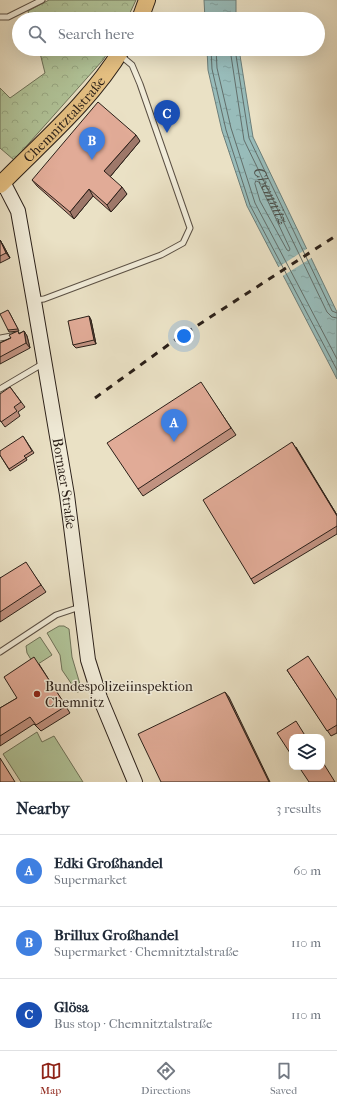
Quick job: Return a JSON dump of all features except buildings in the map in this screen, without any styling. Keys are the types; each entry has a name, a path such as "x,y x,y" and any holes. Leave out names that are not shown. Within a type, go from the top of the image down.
{"main road":[{"path":"143,12 147,0"},
{"name":"Chemnitztalstraße","path":"1,184 84,99 103,77 118,56"},
{"name":"Bornaer Straße","path":"1,184 18,211 67,495 88,660 93,680 113,733 136,782"}],"lane":[{"path":"18,12 42,0"},
{"path":"0,17 8,17 12,15"},
{"path":"34,300 44,299 161,255 183,243 190,228 140,84 132,65 125,56"},
{"path":"0,338 18,335"},
{"path":"0,389 44,363"},
{"path":"0,652 56,615 81,607"}],"green space":[{"path":"49,0 136,0 130,12 28,11"},
{"path":"41,56 106,56 14,160 0,148 0,88 10,98 45,73"},
{"path":"59,626 64,626 69,629 72,657 82,691 77,692 62,670 60,655 47,633"},
{"path":"40,637 52,655 35,666 27,653 26,646"},
{"path":"37,732 42,742 54,736 83,782 21,782 3,754"}],"water":[{"path":"204,0 236,0 236,12 205,12"},
{"name":"Chemnitz","path":"207,56 240,56 253,137 337,312 337,379 247,206 222,131 208,70"}],"pier":[{"path":"308,248 313,257 281,277 277,268"}],"railway":[{"path":"95,398 175,340 337,235"}],"place":[{"name":"Glösa","path":"167,133"},
{"name":"Brillux Großhandel","path":"92,160"},
{"name":"Edki Großhandel","path":"174,442"},
{"name":"Bundespolizeiinspektion Chemnitz","path":"37,694"}]}
